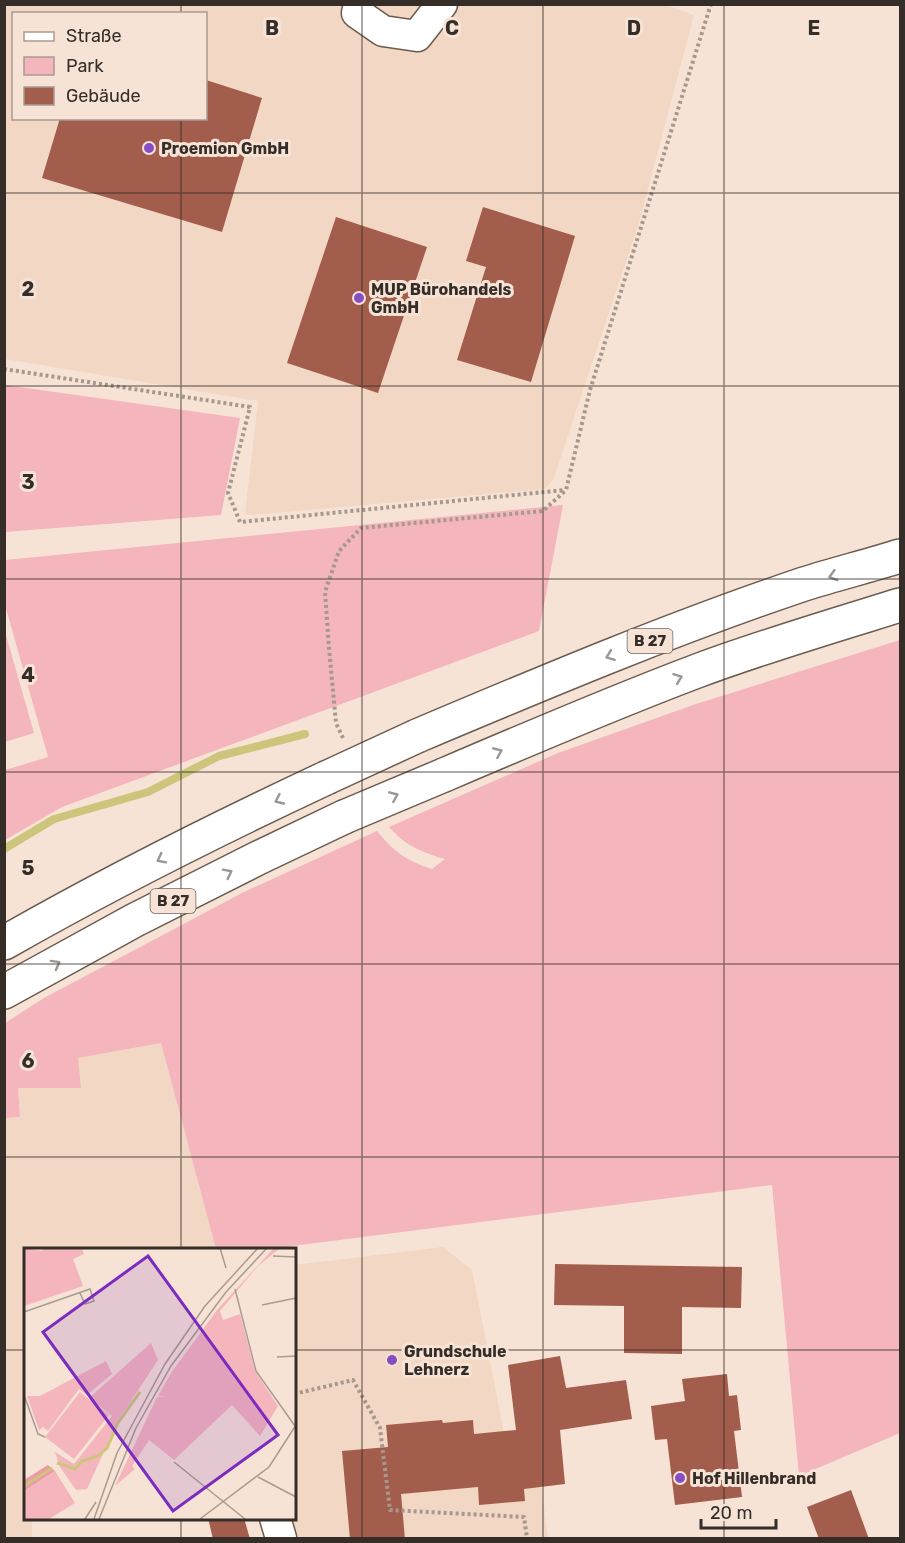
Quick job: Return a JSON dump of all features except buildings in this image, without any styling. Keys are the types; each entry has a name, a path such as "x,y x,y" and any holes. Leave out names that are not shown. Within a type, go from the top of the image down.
{"highway":[{"name":"B 27","path":"4,943 231,823 417,736 559,676 683,628 805,584 900,556"},
{"name":"B 27","path":"4,992 135,920 344,817 584,715 699,670 900,605"}],"street":[{"path":"359,4 357,13 383,31 417,36 442,4"},
{"path":"275,1519 281,1539"}],"path":[{"path":"336,723 325,592 339,551 362,528 543,511 566,489 590,390 711,4"},
{"path":"4,369 250,407 228,493 240,522 566,489"},
{"path":"296,1394 353,1380 380,1428 390,1510 524,1517 527,1539"}],"shaded area":[{"path":"663,4 694,15 639,223 553,480 545,489 245,514 258,401 5,359 4,5"},
{"path":"161,1043 216,1248 24,1248 24,1519 32,1519 32,1538 5,1538 5,1118 20,1117 18,1088 78,1058"},
{"name":"Grundschule Lehnerz","path":"443,1247 472,1270 508,1453 540,1475 548,1538 294,1538 290,1519 296,1519 296,1265"}],"green space":[{"path":"5,385 240,418 221,515 5,532"},
{"path":"563,505 539,631 62,807 5,840 5,770 48,757 5,605 5,560"},
{"path":"4,628 34,733 5,742 4,742"},
{"path":"900,640 900,1433 799,1476 772,1185 277,1248 216,1248 161,1043 78,1058 81,1088 18,1088 20,1117 5,1118 5,1023 44,998 242,893 377,831 401,855 432,869 445,859 414,848 389,827 558,753 696,704"}],"waterway":[{"path":"4,849 54,819 148,792 219,756 305,734"}],"place":[{"name":"Proemion GmbH","path":"149,148"},
{"name":"MUP Bürohandels GmbH","path":"359,298"},
{"name":"Grundschule Lehnerz","path":"392,1360"},
{"name":"Hof Hillenbrand","path":"680,1478"}]}
